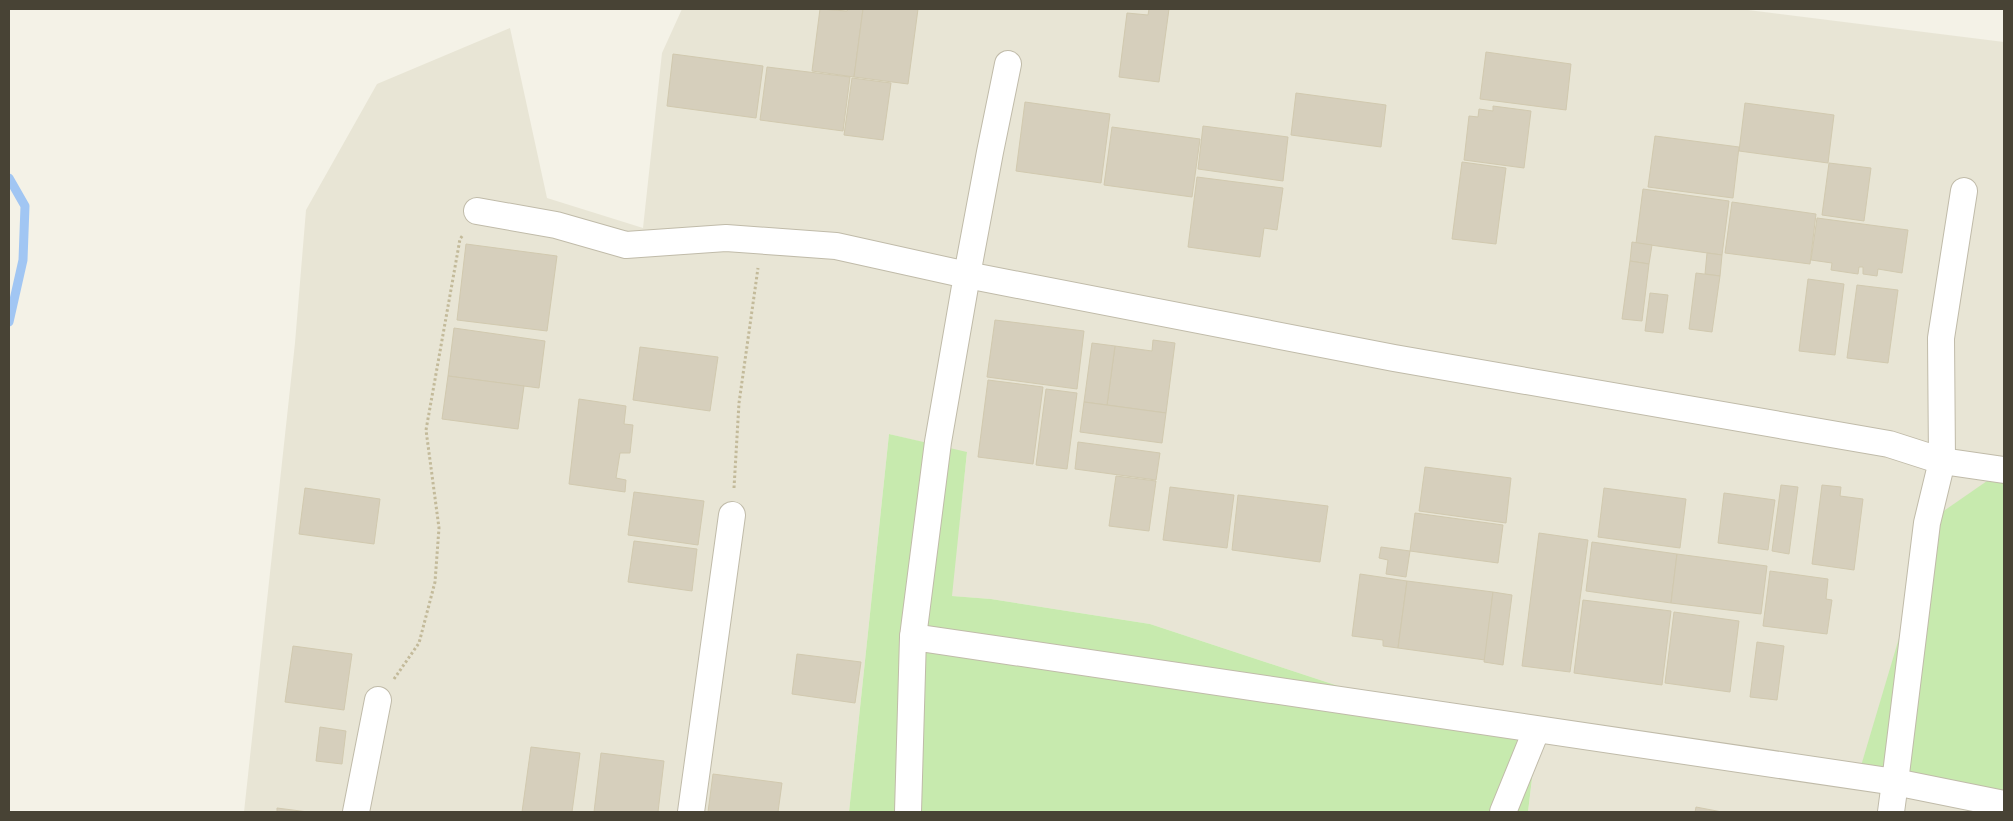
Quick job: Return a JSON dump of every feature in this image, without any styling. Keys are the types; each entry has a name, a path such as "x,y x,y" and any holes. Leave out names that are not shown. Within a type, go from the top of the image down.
{"street":[{"path":"908,812 913,638 938,442 990,152 1008,64"},
{"path":"1891,812 1927,523 1942,461 1941,338 1964,191"},
{"path":"477,211 556,225 626,245 726,238 836,246 968,275 1394,358 1889,444 1942,461 2004,470"},
{"path":"691,812 732,515"},
{"path":"913,638 1536,731 1895,782 2004,804"},
{"path":"356,812 378,700"},
{"path":"1503,812 1536,731"}],"path":[{"path":"378,700 419,643 436,582 439,528 426,430 460,239 477,211"},
{"path":"732,515 739,403 762,240"}],"shaded area":[{"path":"682,9 1740,9 2004,42 2004,812 1528,812 1538,729 1393,704 1150,624 991,599 951,596 967,453 889,434 849,812 244,812 295,343 306,210 377,84 510,28 547,198 643,228 662,53"}],"green space":[{"path":"889,434 967,452 952,596 991,599 1150,624 1393,704 1538,728 1528,812 849,812"},
{"path":"2000,472 2004,472 2004,799 1858,776 1935,517"}],"building":[{"path":"820,9 847,11 848,9 863,9 854,77 812,71"},
{"path":"863,9 918,9 908,84 854,77"},
{"path":"1149,9 1169,9 1159,82 1119,77 1127,13 1148,15"},
{"path":"1486,52 1571,64 1566,110 1480,99"},
{"path":"673,54 763,66 756,118 667,106"},
{"path":"767,67 850,77 843,131 760,120"},
{"path":"852,78 891,83 883,140 844,135"},
{"path":"1296,93 1386,105 1381,147 1291,135"},
{"path":"1025,102 1110,114 1101,183 1016,171"},
{"path":"1745,103 1834,115 1828,163 1739,151"},
{"path":"1493,106 1531,111 1524,168 1464,160 1469,116 1478,117 1479,109 1493,111"},
{"path":"1203,126 1288,137 1283,181 1198,169"},
{"path":"1112,127 1200,139 1192,197 1104,185"},
{"path":"1655,136 1739,147 1733,198 1648,187"},
{"path":"1462,162 1506,168 1496,244 1452,239"},
{"path":"1829,163 1871,168 1864,221 1822,215"},
{"path":"1197,177 1283,188 1277,230 1264,228 1260,257 1188,247"},
{"path":"1643,189 1729,201 1722,255 1636,243"},
{"path":"1732,202 1816,214 1810,264 1725,253"},
{"path":"1817,218 1908,230 1902,273 1878,269 1877,276 1863,274 1863,267 1859,267 1858,274 1831,270 1832,263 1811,260"},
{"path":"1632,242 1652,245 1649,264 1630,261"},
{"path":"466,244 557,256 547,331 457,320"},
{"path":"1707,253 1722,255 1720,276 1705,274"},
{"path":"1630,261 1649,264 1642,321 1622,319"},
{"path":"1696,273 1720,276 1712,332 1689,329"},
{"path":"1808,279 1844,284 1835,355 1799,351"},
{"path":"1857,285 1898,290 1888,363 1847,358"},
{"path":"1650,293 1668,295 1663,333 1645,331"},
{"path":"995,320 1084,331 1077,389 987,377"},
{"path":"454,328 545,341 539,388 448,376"},
{"path":"1153,340 1175,343 1166,413 1107,405 1115,346 1152,351"},
{"path":"1092,343 1115,346 1107,405 1084,402"},
{"path":"640,347 718,357 710,411 633,400"},
{"path":"448,376 524,386 518,429 442,419"},
{"path":"988,380 1043,387 1033,464 978,457"},
{"path":"1046,389 1077,393 1067,469 1036,465"},
{"path":"579,399 626,406 624,424 633,425 630,453 620,453 616,478 626,480 625,492 569,484"},
{"path":"1084,402 1166,413 1162,443 1080,432"},
{"path":"1078,442 1160,453 1156,480 1075,469"},
{"path":"1425,467 1511,478 1506,523 1419,511"},
{"path":"1116,476 1156,481 1149,531 1109,526"},
{"path":"1781,485 1798,487 1789,554 1772,551"},
{"path":"1822,485 1841,487 1840,496 1863,499 1854,570 1812,564"},
{"path":"1170,487 1234,495 1227,548 1163,540"},
{"path":"305,488 380,499 374,544 299,534"},
{"path":"1604,488 1686,499 1680,548 1598,537"},
{"path":"634,492 704,501 698,545 628,535"},
{"path":"1724,493 1775,500 1768,550 1718,543"},
{"path":"1238,495 1328,506 1320,562 1232,550"},
{"path":"1415,513 1503,525 1498,563 1410,551"},
{"path":"1539,533 1588,540 1570,672 1522,666"},
{"path":"634,541 697,549 692,591 628,582"},
{"path":"1592,542 1677,554 1671,603 1586,591"},
{"path":"1381,547 1410,551 1406,577 1386,574 1388,560 1379,558"},
{"path":"1677,554 1767,566 1761,614 1671,603"},
{"path":"1770,571 1828,579 1826,599 1832,600 1827,634 1763,626"},
{"path":"1360,574 1407,581 1398,648 1383,646 1383,640 1352,636"},
{"path":"1407,581 1493,592 1485,660 1398,648"},
{"path":"1493,592 1512,595 1503,665 1484,662"},
{"path":"1583,600 1671,611 1662,685 1574,673"},
{"path":"1674,612 1739,621 1730,692 1665,683"},
{"path":"1757,642 1784,646 1777,700 1750,697"},
{"path":"293,646 352,654 344,710 285,702"},
{"path":"797,654 861,662 855,703 792,694"},
{"path":"320,727 346,731 342,764 316,761"},
{"path":"531,747 580,753 572,812 522,812"},
{"path":"601,753 664,761 658,812 594,812"},
{"path":"713,774 782,783 778,812 708,812"},
{"path":"1696,807 1722,812 1695,812"},
{"path":"277,808 308,812 277,812"}],"waterway":[{"path":"9,178 25,206 23,260 9,322"}]}
